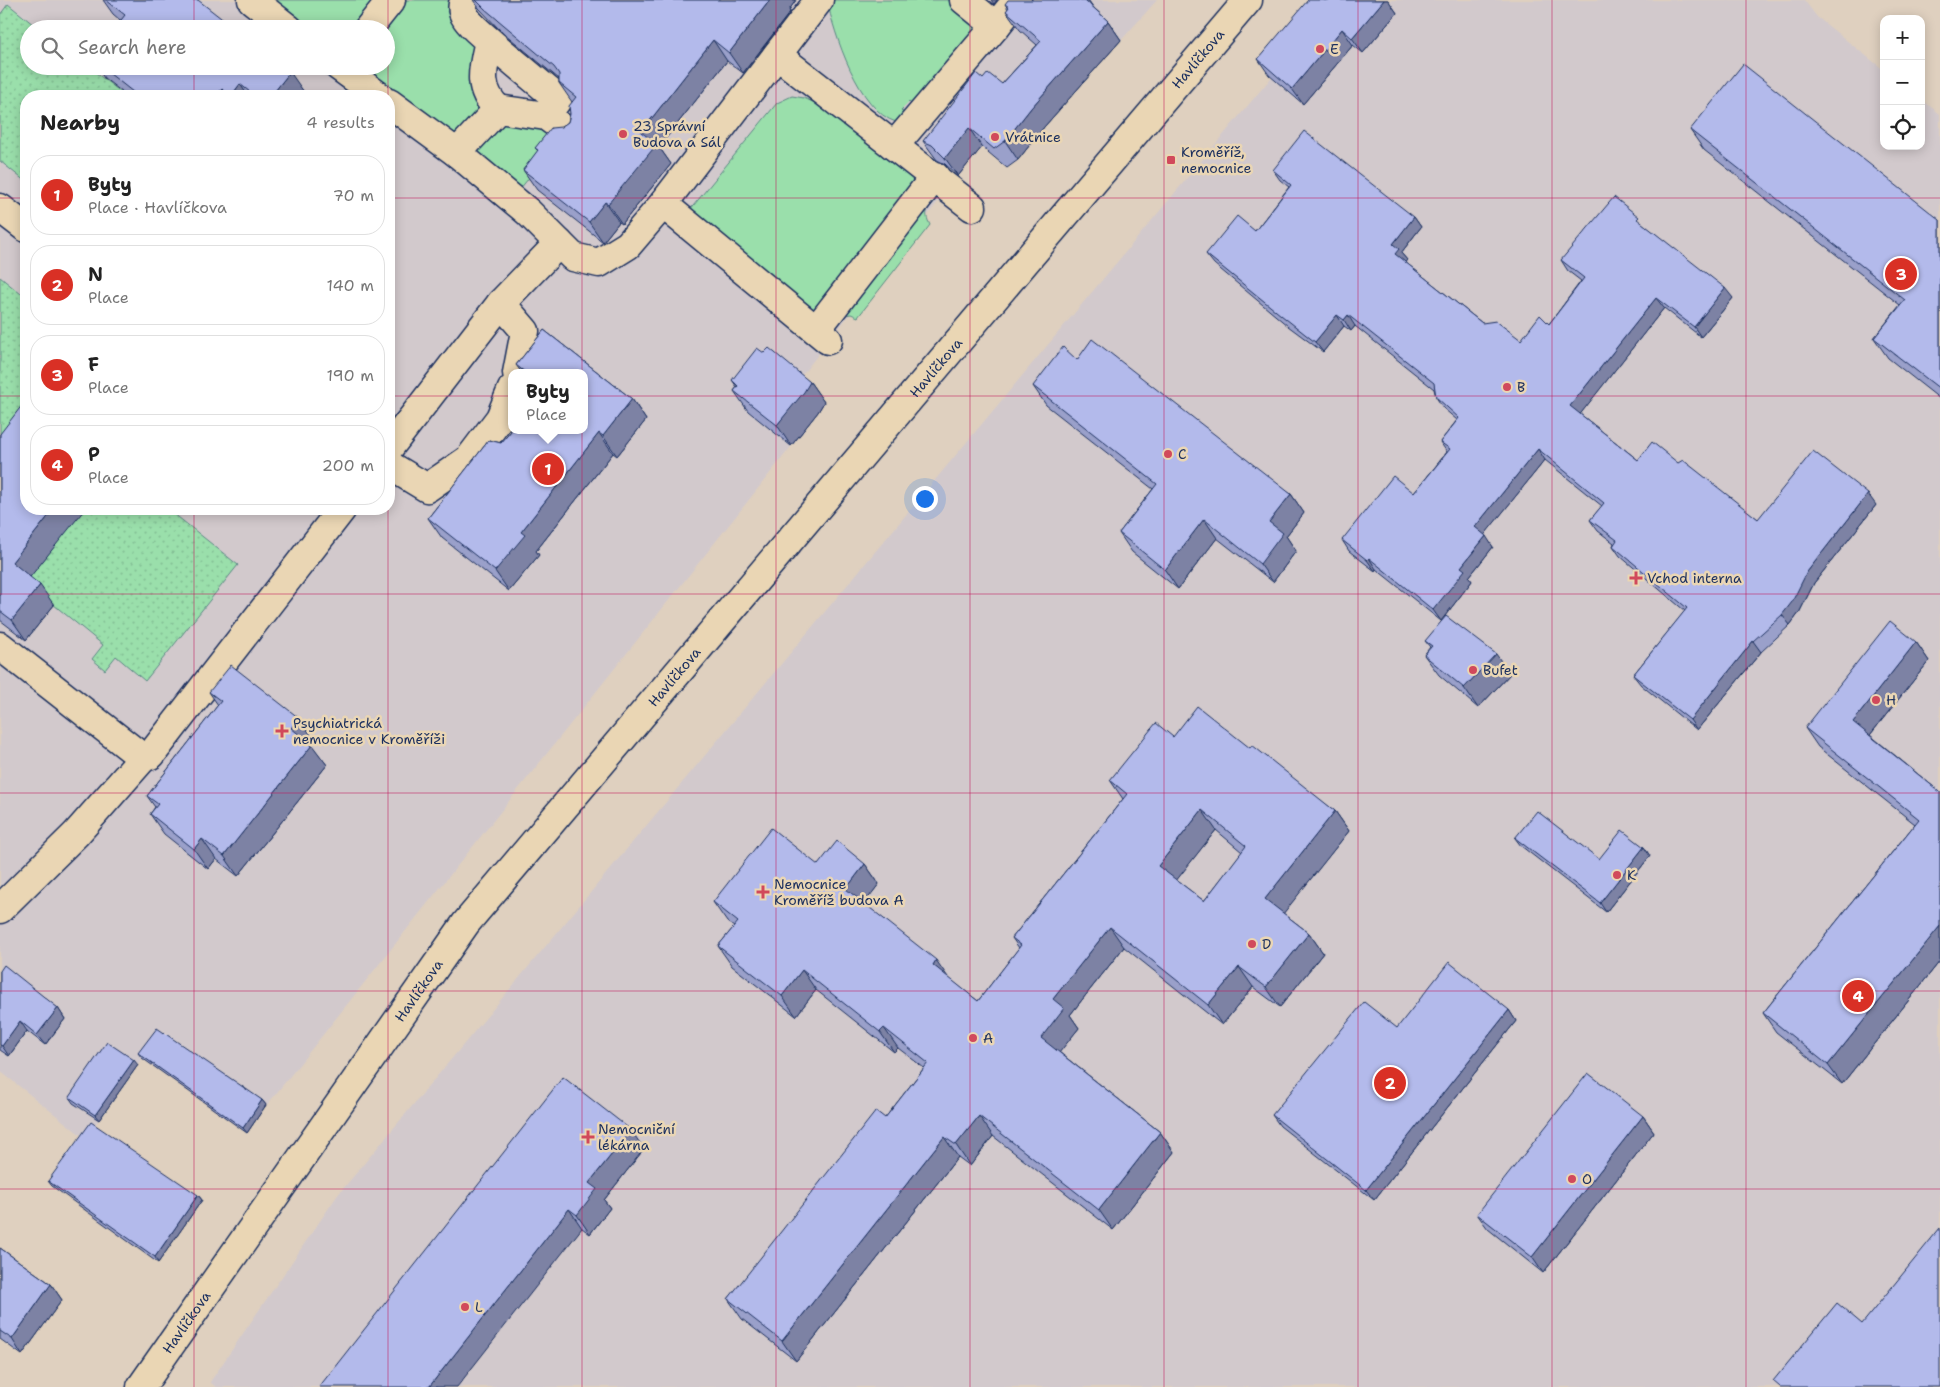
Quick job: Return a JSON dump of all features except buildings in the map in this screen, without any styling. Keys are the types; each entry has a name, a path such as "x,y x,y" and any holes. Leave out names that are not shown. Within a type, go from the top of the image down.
{"street":[{"path":"252,0 278,20"},
{"path":"375,20 390,0"},
{"path":"465,0 462,5 463,14 489,41 558,99 546,116"},
{"path":"395,107 457,153 528,212 573,257 599,263 628,245 663,204 819,0"},
{"path":"964,0 996,26"},
{"path":"894,146 1017,0"},
{"name":"Havlíčkova","path":"141,1387 466,923 1248,0"},
{"path":"489,41 483,68 483,87 488,100 498,109 546,116 569,133"},
{"path":"777,55 935,176 972,207"},
{"path":"350,75 371,90"},
{"path":"457,153 498,109"},
{"path":"663,204 822,335 935,176"},
{"path":"0,208 20,223"},
{"path":"395,440 501,303 559,243"},
{"path":"501,303 525,331 518,369"},
{"path":"395,469 427,488 469,459 500,418 508,399"},
{"path":"0,910 76,834 143,758 150,755 337,515"},
{"path":"0,646 143,758"}],"shaded area":[{"name":"Psychiatrická nemocnice v Kroměříži","path":"0,0 1157,0 1044,127 1018,160 1013,164 1004,164 982,148 964,169 798,380 818,413 267,1105 162,1031 138,1064 111,1047 74,1100 100,1118 86,1139 0,1071"},
{"path":"1336,0 1804,0 1817,17 1880,67 1880,150 1925,150 1925,102 1940,114 1940,1387 216,1387 210,1382 337,1196"}],"green space":[{"path":"274,0 385,0 370,20 301,20"},
{"path":"395,0 455,0 447,12 474,32 483,112 459,141 375,75 395,75 395,20 380,20"},
{"path":"827,0 957,0 984,22 915,107 909,102 901,110 908,116 896,122 883,115 860,88 842,51"},
{"path":"8,4 28,20 20,20 20,75 99,75 118,90 20,90 20,177 0,161 0,15"},
{"path":"792,96 804,98 815,103 875,147 937,199 927,213 930,225 858,317 851,314 845,315 837,326 825,317 823,321 689,211 777,103"},
{"path":"517,117 562,137 520,189 469,149 497,120"},
{"path":"0,277 20,293 20,435 0,460"},
{"path":"79,515 176,515 238,565 145,681 116,656 105,670 92,659 103,645 26,582"}],"place":[{"name":"E","path":"1320,49"},
{"name":"23 Správní Budova a Sál","path":"623,134"},
{"name":"Vrátnice","path":"995,137"},
{"name":"Kroměříž, nemocnice","path":"1171,160"},
{"name":"F","path":"1901,274"},
{"name":"B","path":"1507,387"},
{"name":"C","path":"1168,454"},
{"name":"Byty","path":"548,469"},
{"name":"Vchod interna","path":"1636,578"},
{"name":"Bufet","path":"1473,670"},
{"name":"H","path":"1876,700"},
{"name":"Psychiatrická nemocnice v Kroměříži","path":"282,731"},
{"name":"K","path":"1617,875"},
{"name":"Nemocnice Kroměříž budova A","path":"763,892"},
{"name":"D","path":"1252,944"},
{"name":"P","path":"1858,996"},
{"name":"A","path":"973,1038"},
{"name":"N","path":"1390,1083"},
{"name":"Nemocniční lékárna","path":"588,1137"},
{"name":"O","path":"1572,1179"},
{"name":"L","path":"465,1307"}]}
